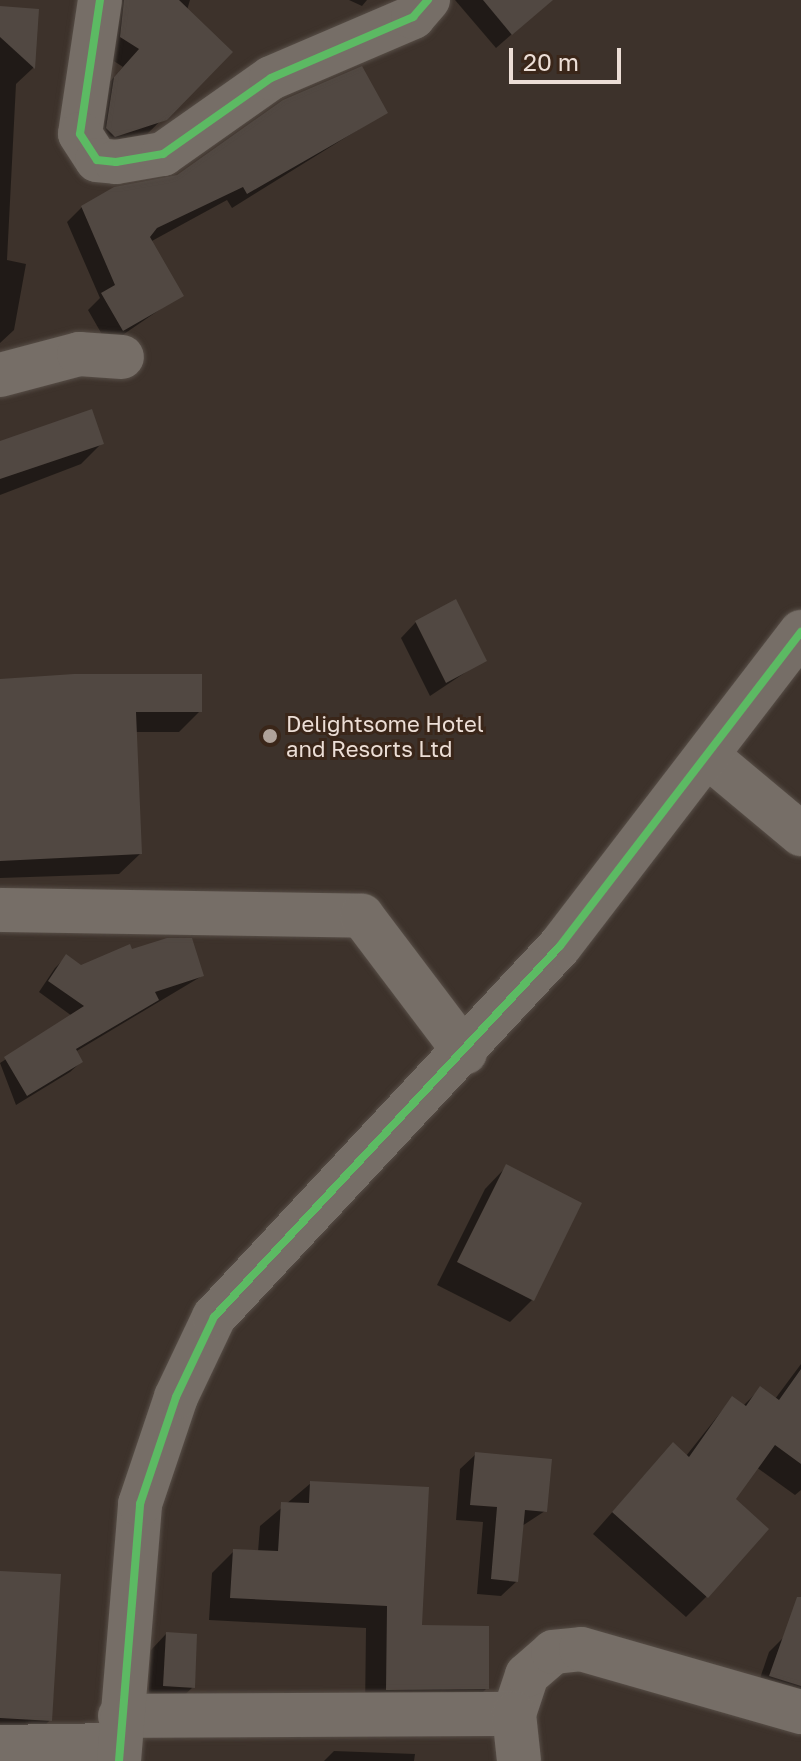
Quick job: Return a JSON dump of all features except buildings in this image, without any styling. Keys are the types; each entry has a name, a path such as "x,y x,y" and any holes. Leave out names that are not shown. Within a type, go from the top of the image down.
{"street":[{"path":"100,0 80,134 97,160 116,162 163,154 271,78 413,17 428,0"},
{"path":"0,375 79,354 122,357"},
{"path":"119,1741 140,1504 176,1397 214,1317 258,1262 465,1052 710,758 801,632"},
{"path":"710,758 801,834"},
{"path":"0,910 362,916 465,1052"},
{"path":"519,1761 514,1714 527,1675 553,1652 581,1649 801,1712"},
{"path":"0,1747 514,1714"}],"cycle path":[{"path":"100,0 80,134 97,160 116,162 163,154 271,78 413,17 428,0"},
{"path":"119,1761 140,1504 176,1397 214,1317 560,946 801,632"}],"place":[{"name":"Delightsome Hotel and Resorts Ltd","path":"270,736"}]}
